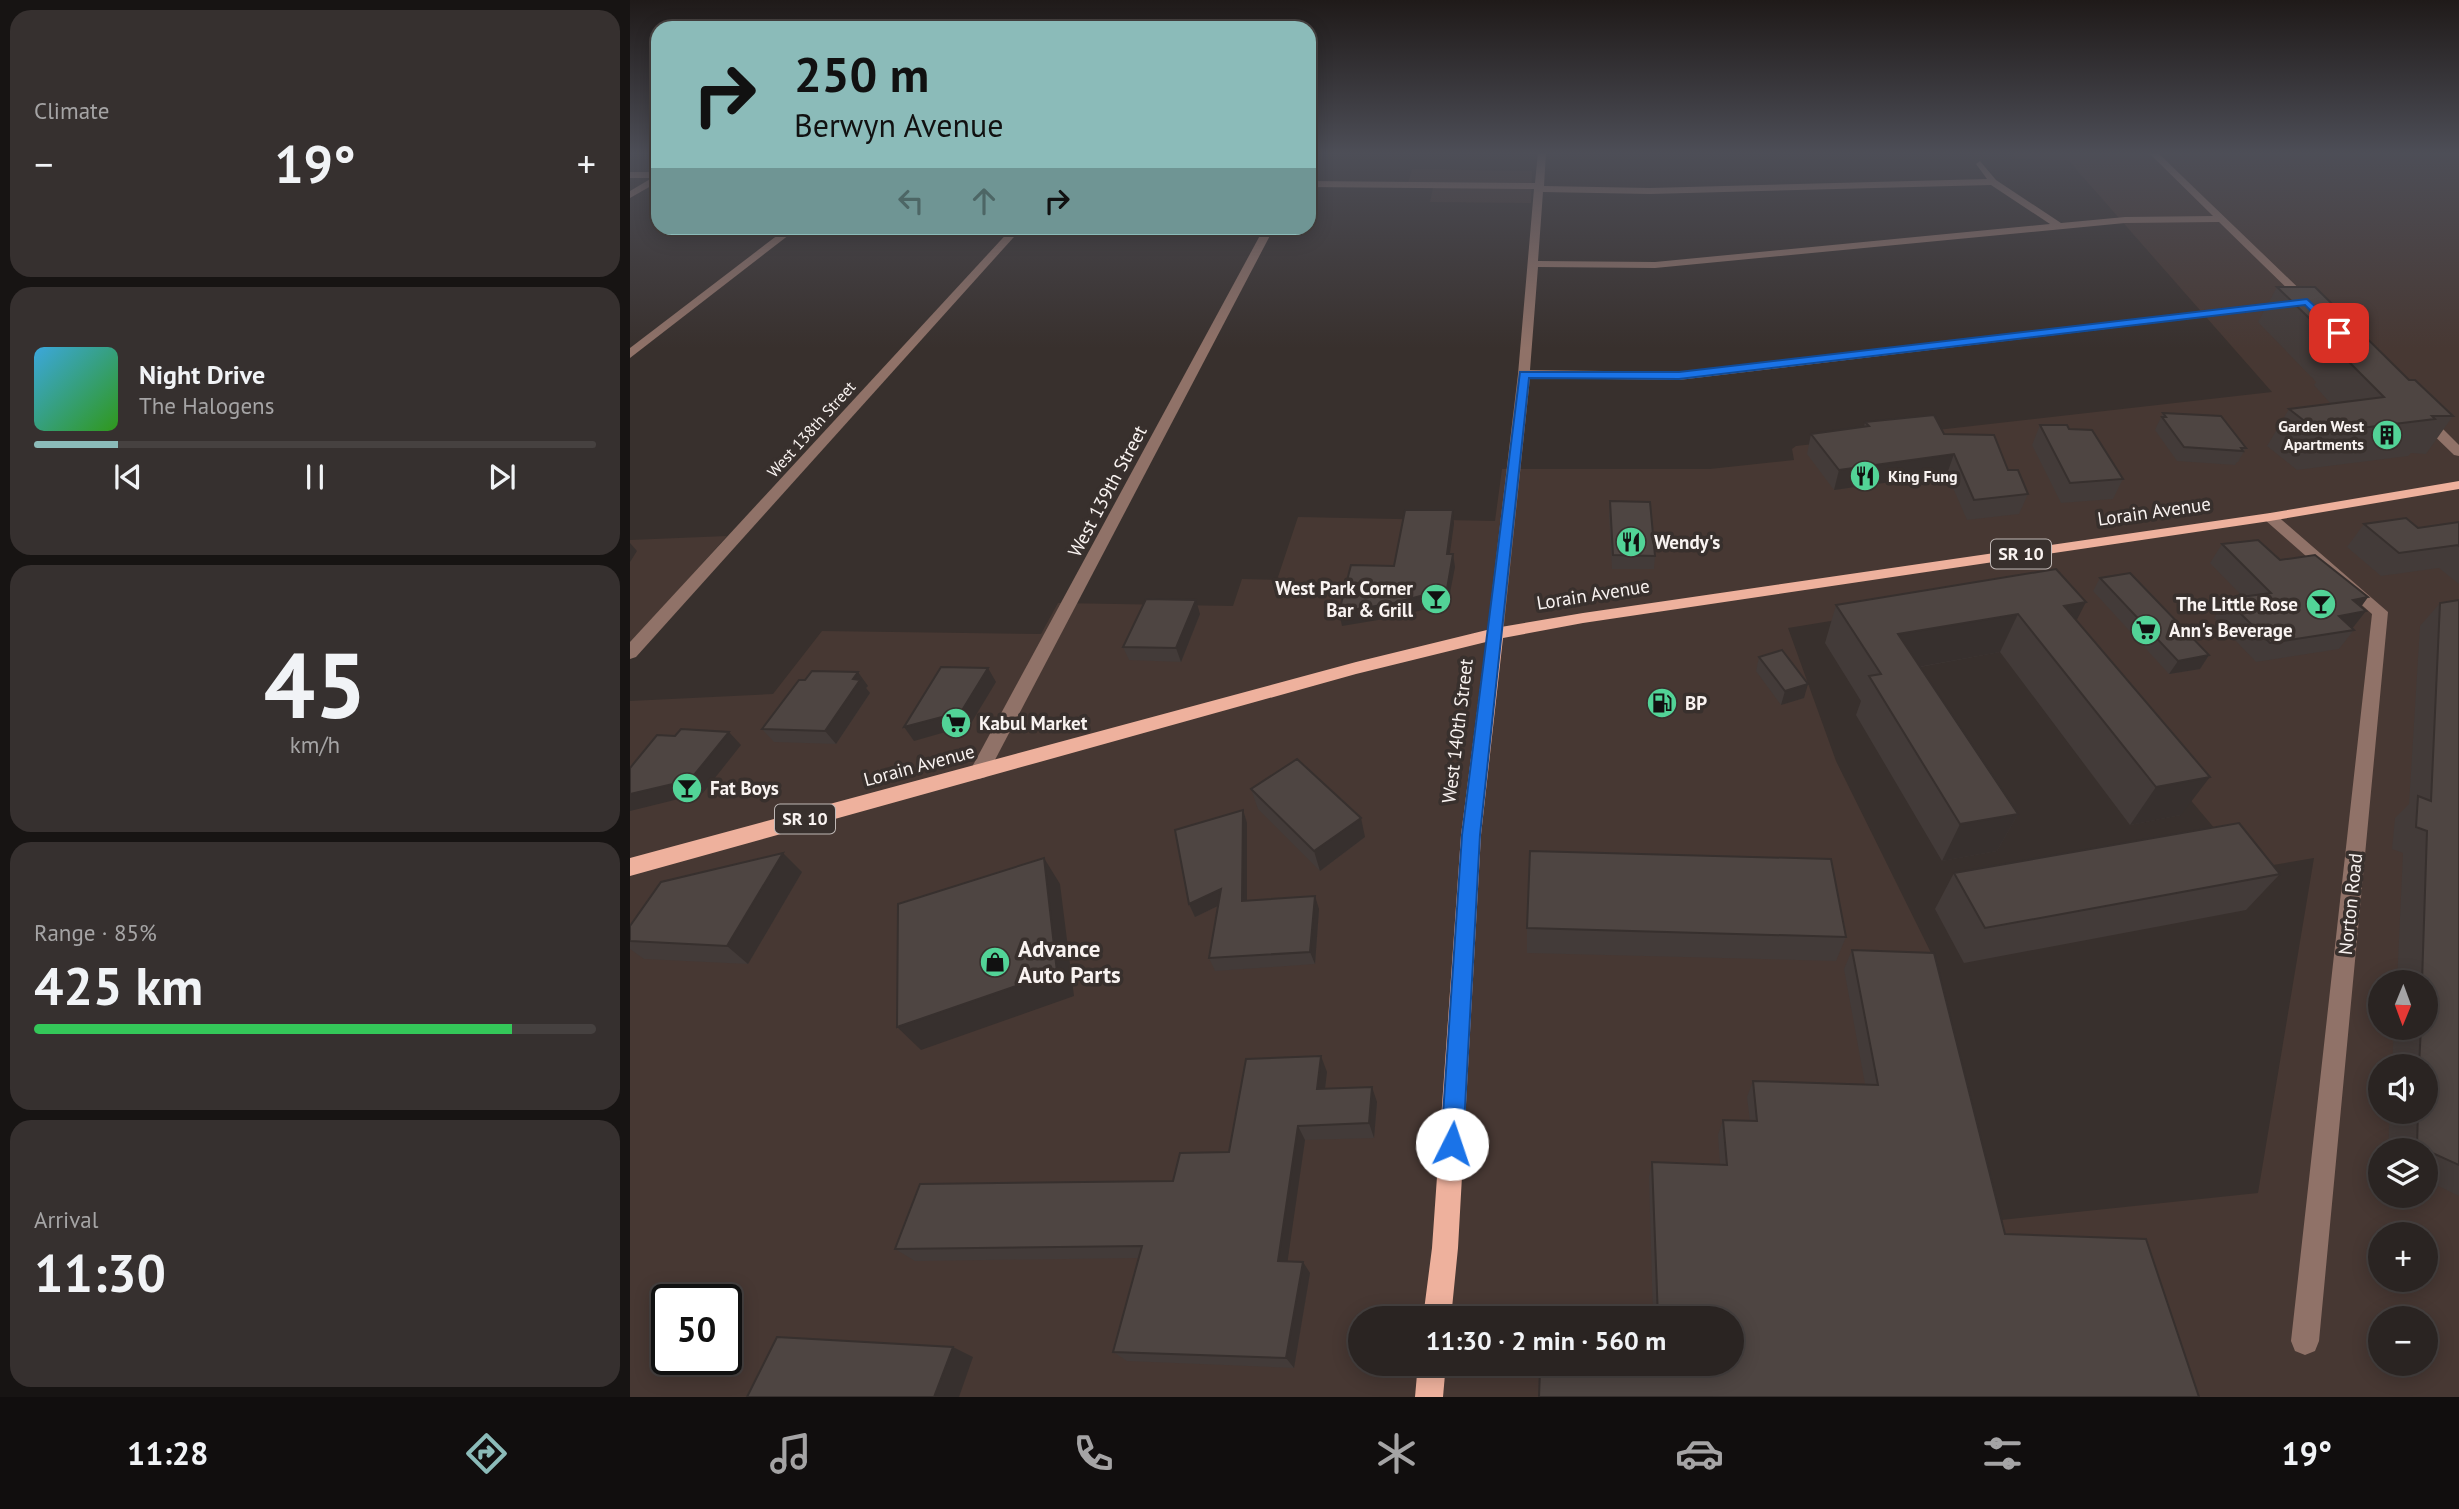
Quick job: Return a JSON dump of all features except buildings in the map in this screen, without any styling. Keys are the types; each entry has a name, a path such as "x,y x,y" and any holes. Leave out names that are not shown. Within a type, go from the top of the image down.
{"main road":[{"name":"Lorain Avenue","path":"630,867 1356,668 1495,634 1596,616 2270,517 2459,485"},
{"name":"West 140th Street","path":"1438,1306 1445,1248 1471,835 1495,634"},
{"path":"1429,1397 1431,1376"}],"street":[{"name":"West 140th Street","path":"1495,634 1524,374 1536,217"},
{"path":"2046,217 2059,226"},
{"path":"1524,374 1679,376 2310,305 2222,219 2125,220 1655,265 1532,264"},
{"path":"630,354 784,235"},
{"name":"West 138th Street","path":"630,653 1011,235"},
{"name":"West 139th Street","path":"979,772 1265,235"},
{"path":"2413,406 2459,452"},
{"name":"Norton Road","path":"2270,517 2380,612 2305,1340"}],"shaded area":[{"path":"2118,217 2459,217 2459,1397 630,1397 630,701 773,694 822,631 1041,634 1058,603 1233,606 1242,579 1277,580 1298,517 1495,521 1502,469 1710,469 1794,460 1792,449 1796,446 2272,392","holes":["2032,588 2071,659 2249,869 2314,858 2258,1193 2001,1220 1937,965 1836,761 1788,628"]},
{"path":"727,536 630,644 630,540"}],"place":[{"name":"Garden West Apartments","path":"2387,435"},
{"name":"King Fung","path":"1865,476"},
{"name":"Wendy's","path":"1631,542"},
{"name":"West Park Corner Bar & Grill","path":"1436,599"},
{"name":"The Little Rose","path":"2321,604"},
{"name":"Ann's Beverage","path":"2146,630"},
{"name":"BP","path":"1662,703"},
{"name":"Kabul Market","path":"956,723"},
{"name":"Fat Boys","path":"687,788"},
{"name":"Advance Auto Parts","path":"995,962"}],"route":[{"path":"1452,1144 1471,835 1488,706 1524,374 1679,376 2307,302 2339,333"}]}
